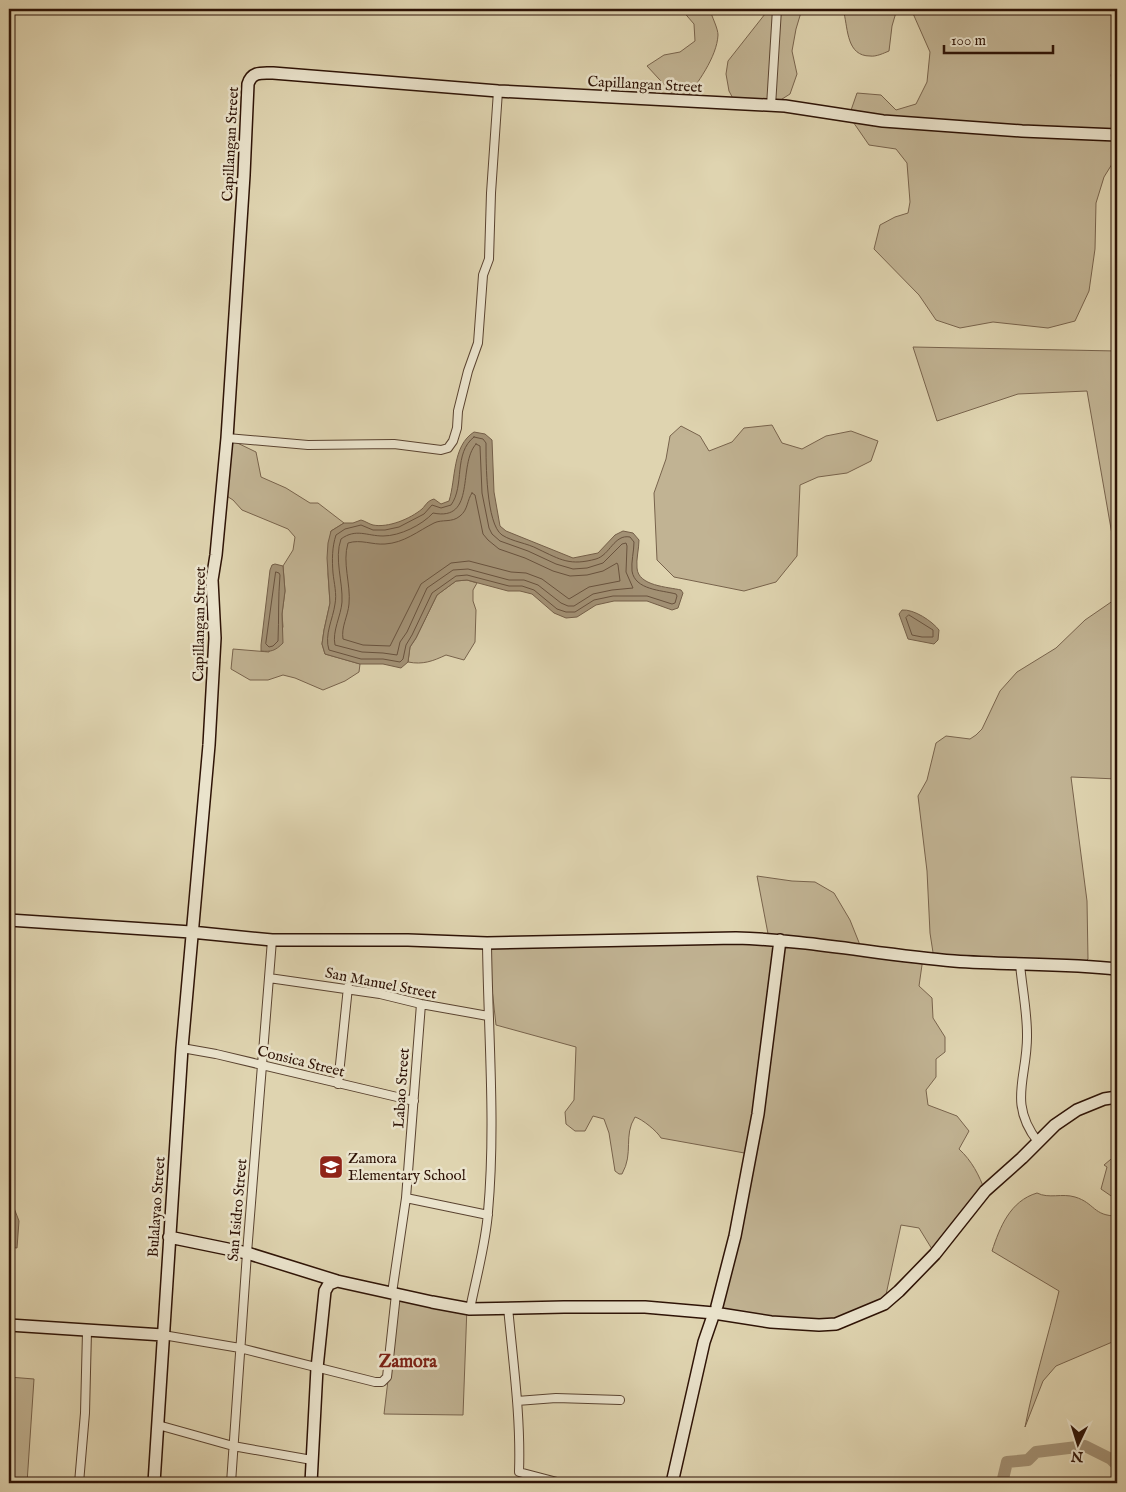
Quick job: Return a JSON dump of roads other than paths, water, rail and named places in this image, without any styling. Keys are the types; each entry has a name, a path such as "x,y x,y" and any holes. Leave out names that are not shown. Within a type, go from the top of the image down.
{"street":[{"path":"771,106 778,9"},
{"name":"Capillangan Street","path":"191,932 209,745 215,638 212,580 227,438 248,84 250,78 256,73 273,72 498,90 785,106 883,121 1022,131 1117,135"},
{"path":"227,438 308,445 394,444 441,450 445,450 452,445 457,428 458,410 464,385 475,355 480,331 483,276 490,250 492,175 498,90"},
{"path":"9,920 191,932 272,940 408,940 487,943 736,938 780,940 934,959 1073,965 1117,969"},
{"name":"Bulalayao Street","path":"154,1483 169,1237 191,932"},
{"name":"San Isidro Street","path":"232,1483 240,1348 272,940"},
{"path":"672,1483 704,1342 716,1310 735,1236 758,1114 780,940"},
{"path":"470,1309 488,1215 492,1131 487,943"},
{"path":"1020,964 1027,1032 1027,1050 1020,1096 1027,1128 1038,1142"},
{"name":"San Manuel Street","path":"269,978 348,988 420,1004 488,1016"},
{"path":"338,1084 348,988"},
{"name":"Labao Street","path":"317,1368 375,1382 385,1381 387,1378 394,1293 406,1198 420,1004"},
{"name":"Consica Street","path":"182,1048 414,1101"},
{"path":"169,1237 247,1253 337,1281 470,1309 508,1307 716,1310 771,1322 819,1325 836,1324 884,1304 899,1291 935,1254 985,1191 1055,1125 1077,1110 1104,1099 1117,1097"},
{"path":"406,1198 488,1215"},
{"path":"311,1483 317,1368 326,1291 329,1284 337,1281"},
{"path":"508,1307 520,1444 519,1472 561,1483"},
{"path":"9,1325 163,1335 240,1348 317,1368"},
{"path":"79,1483 87,1331"},
{"path":"517,1401 556,1398 620,1400"},
{"path":"158,1425 233,1446 312,1460"}],"water":[{"path":"474,432 485,434 492,440 494,492 500,526 506,531 573,558 598,553 615,535 623,531 633,533 639,540 637,568 642,579 654,585 681,590 683,593 678,608 672,610 647,601 614,601 596,605 577,617 566,618 554,613 532,594 508,591 467,580 456,581 437,595 410,647 408,662 401,668 383,664 360,664 325,654 322,644 330,603 327,558 331,531 344,523 353,523 361,520 379,526 392,524 411,516 434,499 441,504 449,501 458,454 467,438"},
{"path":"272,565 283,566 285,591 282,614 283,643 273,650 261,651 270,570"},
{"path":"902,610 912,611 932,623 939,630 938,640 934,644 908,639 899,614"},
{"path":"9,1195 19,1221 17,1248 9,1247"}],"waterway":[{"path":"1002,1483 1007,1462 1028,1460 1036,1452 1085,1446 1111,1459 1117,1465"}],"place":[{"name":"Zamora Elementary School","path":"331,1167"}],"district":[{"name":"Zamora","path":"408,1361"}]}
